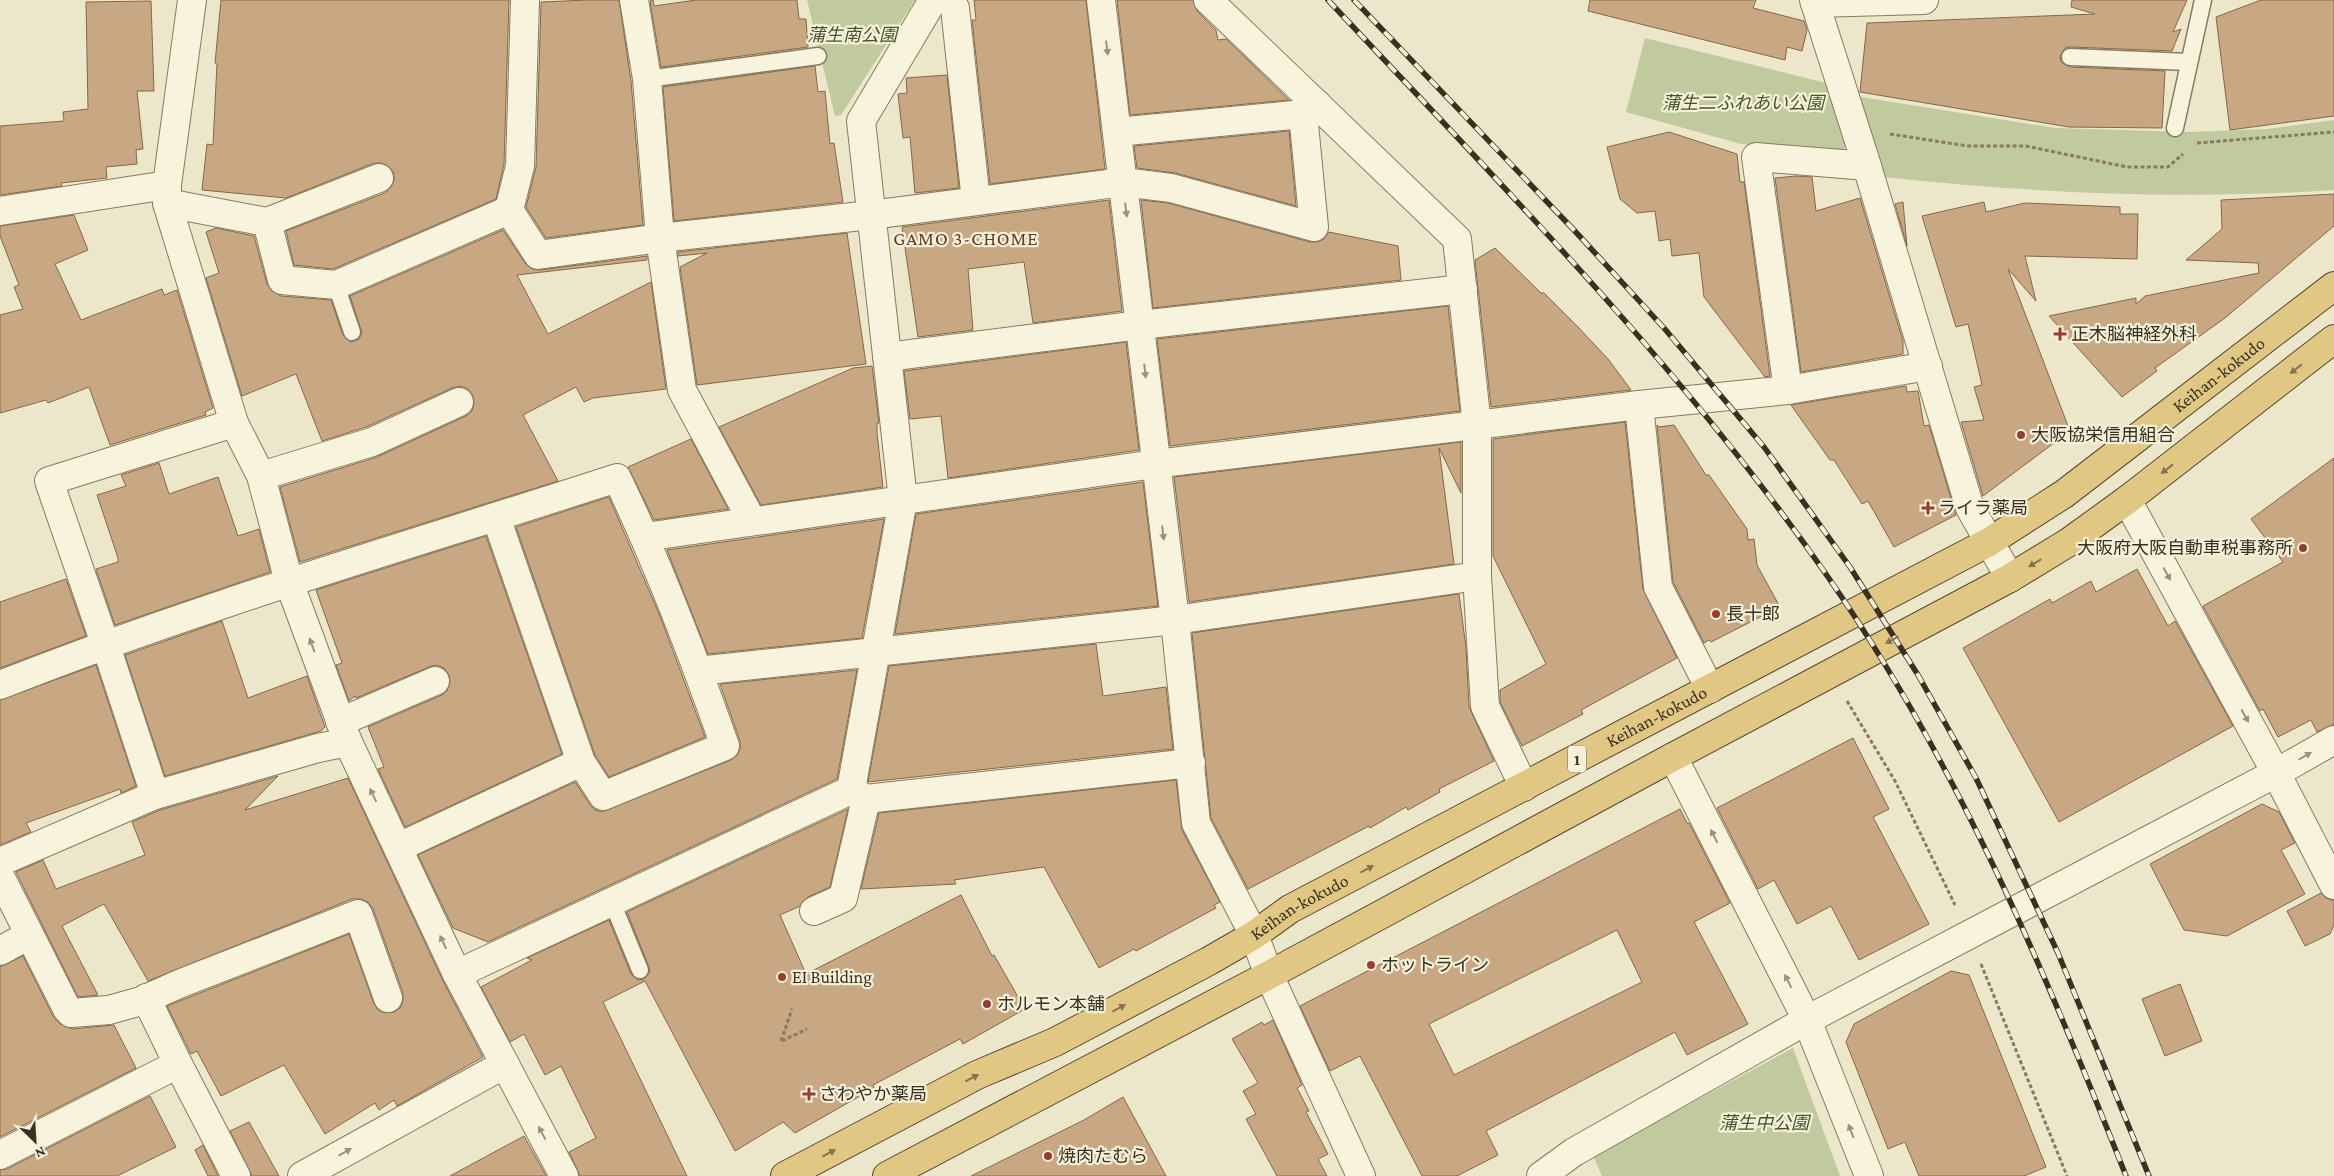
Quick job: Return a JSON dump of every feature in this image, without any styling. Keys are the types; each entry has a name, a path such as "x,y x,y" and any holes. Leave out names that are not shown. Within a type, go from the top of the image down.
{"highway":[{"name":"Keihan-kokudo","path":"785,1176 977,1075 1055,1042 1210,961 1254,935 1290,909 1989,542 2064,494 2334,286"},
{"path":"888,1176 1269,975 1673,756 2010,578 2069,542 2127,500 2334,339"}],"street":[{"path":"192,0 167,194 234,423 261,476 289,582 344,732 457,974 564,1176"},
{"path":"525,0 520,166 510,210 538,255 660,238 871,215 1123,182 1171,188 1314,227 1310,109"},
{"path":"634,0 647,79 660,238 682,390 752,521"},
{"path":"814,912 842,898 859,795 876,652 903,500 861,121 933,0"},
{"path":"949,0 954,8 976,201"},
{"path":"1101,0 1191,763 1196,823 1254,935 1269,975 1361,1176"},
{"path":"1208,0 1310,109 1457,239 1476,426 1477,576 1485,706 1524,787"},
{"path":"1924,0 1814,1 1867,166 1970,508 2010,578"},
{"path":"1117,132 1310,109"},
{"path":"1788,390 1756,157 1867,166"},
{"path":"0,211 167,194 267,222 379,178"},
{"path":"267,222 282,280 336,285 510,210"},
{"path":"887,357 1140,325 1463,289"},
{"path":"646,536 1155,464 1639,405 1788,390 1928,366"},
{"path":"261,476 372,442 458,402"},
{"path":"1639,405 1658,587 1710,689"},
{"path":"155,795 106,644 49,481 234,423"},
{"path":"0,685 106,644 289,582 617,478 646,536 725,746 603,796 581,762 496,517"},
{"path":"2127,500 2276,773 2334,885"},
{"path":"698,671 1174,620 1477,576"},
{"path":"0,862 155,795 318,748 435,681"},
{"path":"1541,1176 1574,1152 1807,1020 2276,773 2334,740"},
{"path":"1673,756 1807,1020 1868,1176"},
{"path":"399,847 581,762"},
{"path":"457,974 612,902 859,795 1191,763"},
{"path":"0,876 67,1009 71,1013 109,1010 146,998 358,914 388,998"},
{"path":"0,951 30,935"},
{"path":"146,998 236,1176"},
{"path":"0,1155 178,1064"},
{"path":"302,1176 505,1064"}],"lane":[{"path":"2175,128 2203,0"},
{"path":"647,79 818,56"},
{"path":"2070,57 2189,62"},
{"path":"336,285 352,332"},
{"path":"612,902 640,970"}],"path":[{"path":"1855,129 1968,146 2026,146 2127,167 2168,167 2186,150"},
{"path":"2191,144 2334,132"},
{"path":"792,1008 781,1041 807,1029"}],"green space":[{"name":"蒲生南公園","path":"807,0 915,0 841,115 835,116"},
{"name":"蒲生二ふれあい公園","path":"1645,38 1826,83 1850,141 1842,151 1741,144 1626,112"},
{"path":"1855,96 2055,128 2189,132 2267,129 2334,120 2334,190 2221,194 2108,193 1995,187 1883,177"},
{"name":"蒲生中公園","path":"1793,1048 1840,1176 1602,1176 1593,1156"}],"building":[{"path":"221,0 509,0 504,164 496,199 333,269 294,265 286,231 385,193 391,187 394,173 388,166 374,163 286,198 202,190 207,144 213,145 217,64 215,63"},
{"path":"619,0 631,81 643,225 546,238 526,207 536,167 541,2"},
{"path":"653,0 654,6 696,0 797,0 799,19 806,19 808,47 661,67 650,1"},
{"path":"974,0 1086,0 1105,169 990,184 972,20 976,20"},
{"path":"1117,0 1193,0 1197,11 1216,30 1218,40 1226,39 1289,100 1130,115"},
{"path":"1590,0 1756,0 1753,8 1804,21 1807,30 1802,51 1787,47 1785,60 1588,11"},
{"path":"2072,0 2187,0 2173,32 2181,29 2172,51 2070,47 2065,48 2060,56 2061,62 2070,67 2165,71 2162,128 2069,127 1860,92 1867,23 2095,14 2071,7"},
{"path":"2261,0 2334,0 2334,116 2230,130 2216,17"},
{"path":"151,1 154,91 137,91 143,149 136,150 137,164 106,167 107,178 61,183 62,186 0,195 0,126 64,121 63,112 88,109 86,2"},
{"path":"815,66 818,92 825,91 830,144 834,143 843,202 674,221 663,87"},
{"path":"947,75 959,188 915,193 910,137 903,138 898,94 907,93 906,78"},
{"path":"1289,131 1296,206 1175,173 1137,168 1134,146"},
{"path":"1669,132 1737,154 1740,182 1744,182 1770,376 1765,377 1704,297 1699,253 1672,256 1670,239 1659,241 1655,211 1637,213 1620,199 1607,147"},
{"path":"1812,177 1816,211 1860,198 1903,341 1903,354 1801,372 1775,178"},
{"path":"2334,194 2334,226 2225,318 2155,368 2157,371 2122,397 2049,316 2136,298 2136,304 2145,296 2259,273 2258,263 2186,260 2222,229 2221,200"},
{"path":"1109,200 1122,311 1033,323 1024,262 968,269 973,330 918,337 902,227"},
{"path":"1141,200 1168,203 1310,242 1324,239 1329,232 1398,246 1401,280 1153,308"},
{"path":"1903,202 1907,246 1895,204"},
{"path":"1984,202 1986,212 2025,203 2120,207 2120,214 2138,214 2137,259 2025,256 2036,301 2008,269 2070,431 1983,496 1961,422 1984,420 1974,387 1982,385 1968,324 1956,327 1922,216"},
{"path":"74,215 88,250 55,264 81,320 162,289 164,295 177,290 213,408 205,412 206,415 110,445 89,387 48,403 46,400 0,413 0,315 23,309 14,287 19,285 0,236 0,226"},
{"path":"216,228 254,236 267,284 272,291 281,296 331,300 343,335 351,342 359,339 362,333 350,296 503,230 525,263 532,269 540,270 647,256 647,260 517,275 548,334 651,282 666,389 593,398 584,402 576,387 523,415 558,481 300,562 280,487 377,457 466,416 472,411 474,404 473,396 468,389 460,386 452,388 366,427 322,441 296,374 242,396 206,278 219,273 206,232"},
{"path":"847,233 866,364 697,385 680,267 707,253 678,256 678,252"},
{"path":"1495,248 1578,327 1608,359 1631,390 1491,407 1475,260"},
{"path":"1448,306 1460,411 1170,446 1157,339"},
{"path":"1126,342 1139,450 948,478 941,416 910,419 904,371"},
{"path":"872,366 879,423 877,423 877,433 883,487 761,505 719,427 853,368"},
{"path":"1906,386 1907,392 1918,391 1924,426 1929,425 1956,515 1894,547 1868,501 1862,504 1834,460 1830,460 1791,405"},
{"path":"1625,422 1643,589 1677,658 1581,710 1583,714 1522,746 1500,702 1500,690 1546,664 1493,556 1493,439"},
{"path":"1657,425 1658,427 1674,425 1706,475 1709,475 1747,529 1748,540 1754,539 1757,565 1780,607 1711,642 1709,640 1704,643 1673,582"},
{"path":"691,439 728,509 654,520 628,467"},
{"path":"1461,442 1461,493 1439,448 1454,564 1189,602 1174,477"},
{"path":"2334,458 2334,724 2317,732 2311,720 2278,737 2263,709 2260,711 2203,606 2283,562 2251,519"},
{"path":"159,463 169,494 218,477 238,536 259,529 270,572 115,625 96,569 118,562 118,558 97,495 126,486 121,475"},
{"path":"1143,482 1158,606 895,634 916,514"},
{"path":"609,497 660,616 705,737 609,777 595,755 516,527"},
{"path":"884,519 862,638 708,654 667,550"},
{"path":"486,536 562,754 405,827 378,769 384,767 368,727 442,695 447,691 450,683 449,675 444,668 436,665 356,698 355,696 349,701 336,665 342,663 316,590"},
{"path":"2137,569 2168,626 2175,621 2233,726 2059,822 1963,648 2050,599 2052,603 2091,581 2096,592"},
{"path":"66,579 86,636 0,668 0,602"},
{"path":"1459,594 1466,648 1469,707 1494,761 1439,789 1440,792 1408,810 1406,807 1370,828 1369,826 1248,889 1211,818 1192,633"},
{"path":"222,621 248,698 307,676 325,727 321,731 165,776 125,655"},
{"path":"1096,644 1103,696 1166,687 1173,749 868,782 889,666"},
{"path":"96,665 136,786 121,793 120,789 26,823 31,832 0,845 0,700"},
{"path":"857,670 837,779 488,942 453,928 418,855 575,782 590,805 595,810 602,812 731,760 740,749 740,741 720,684"},
{"path":"1853,738 1889,809 1873,817 1929,924 1859,960 1831,906 1797,924 1774,880 1758,889 1717,808"},
{"path":"278,776 245,810 348,778 443,981 483,1057 397,1106 394,1100 379,1110 375,1103 325,1134 284,1065 221,1096 197,1051 191,1054 167,1006 349,934 374,1004 378,1010 385,1013 394,1012 400,1008 403,1001 403,993 373,909 368,902 361,899 352,899 148,981 104,904 62,926 98,995 78,997 16,872 43,860 56,889 145,855 132,822 160,810"},
{"path":"1176,780 1182,830 1220,902 1214,905 1216,908 1136,951 1134,949 1099,968 1044,867 954,880 956,884 861,889 879,813"},
{"path":"2262,804 2279,812 2295,843 2281,850 2305,894 2227,936 2184,930 2150,864"},
{"path":"848,809 830,887 808,897 800,906 780,915 806,974 961,895 992,956 994,955 1025,1009 963,1044 960,1039 873,1085 874,1088 795,1133 783,1122 735,1151 645,981 603,1002 687,1176 580,1176 569,1152 596,1138 561,1066 545,1075 524,1034 510,1042 481,987 532,960 527,958 609,920 631,974 638,980 644,979 650,972 649,967 627,912"},
{"path":"1680,809 1730,903 1694,922 1748,1024 1687,1055 1675,1032 1486,1131 1498,1155 1457,1176 1422,1176 1360,1056 1330,1071 1300,1006","holes":["1617,930 1642,982 1454,1075 1429,1024"]},
{"path":"2321,893 2326,898 2334,901 2334,925 2330,934 2305,946 2287,911"},
{"path":"23,956 53,1016 60,1024 72,1029 114,1025 136,1068 0,1137 0,967"},
{"path":"1951,971 1969,975 2046,1167 2024,1176 1919,1176 1905,1142 1888,1149 1846,1042 1854,1024"},
{"path":"2180,984 2202,1041 2165,1056 2142,999"},
{"path":"1273,1020 1302,1085 1297,1088 1309,1111 1306,1112 1328,1154 1318,1159 1327,1176 1277,1176 1246,1119 1256,1114 1243,1091 1258,1083 1232,1039 1262,1022 1264,1025"},
{"path":"150,1096 176,1147 117,1176 0,1176 0,1170 7,1169"},
{"path":"1123,1097 1166,1176 971,1176 1084,1120"},
{"path":"249,1122 279,1176 252,1176 230,1131"},
{"path":"524,1136 546,1176 450,1176"},
{"path":"203,1145 218,1176 208,1176 195,1150"}],"railway":[{"path":"1328,0 1524,209 1652,351 1713,424 1828,577 1874,647 1917,719 1957,793 1994,868 2063,1021 2126,1176"},
{"path":"1354,0 1573,229 1664,328 1764,447 1850,567 1918,675 1976,778 2058,953 2149,1176"}],"place":[{"name":"正木脳神経外科","path":"2060,334"},
{"name":"大阪協栄信用組合","path":"2021,435"},
{"name":"ライラ薬局","path":"1928,508"},
{"name":"大阪府大阪自動車税事務所","path":"2303,548"},
{"name":"長十郎","path":"1716,614"},
{"name":"ホットライン","path":"1371,965"},
{"name":"EI Building","path":"782,977"},
{"name":"ホルモン本舗","path":"987,1004"},
{"name":"さわやか薬局","path":"809,1094"},
{"name":"焼肉たむら","path":"1048,1156"}],"district":[{"name":"GAMO 3-CHOME","path":"966,238"}]}
